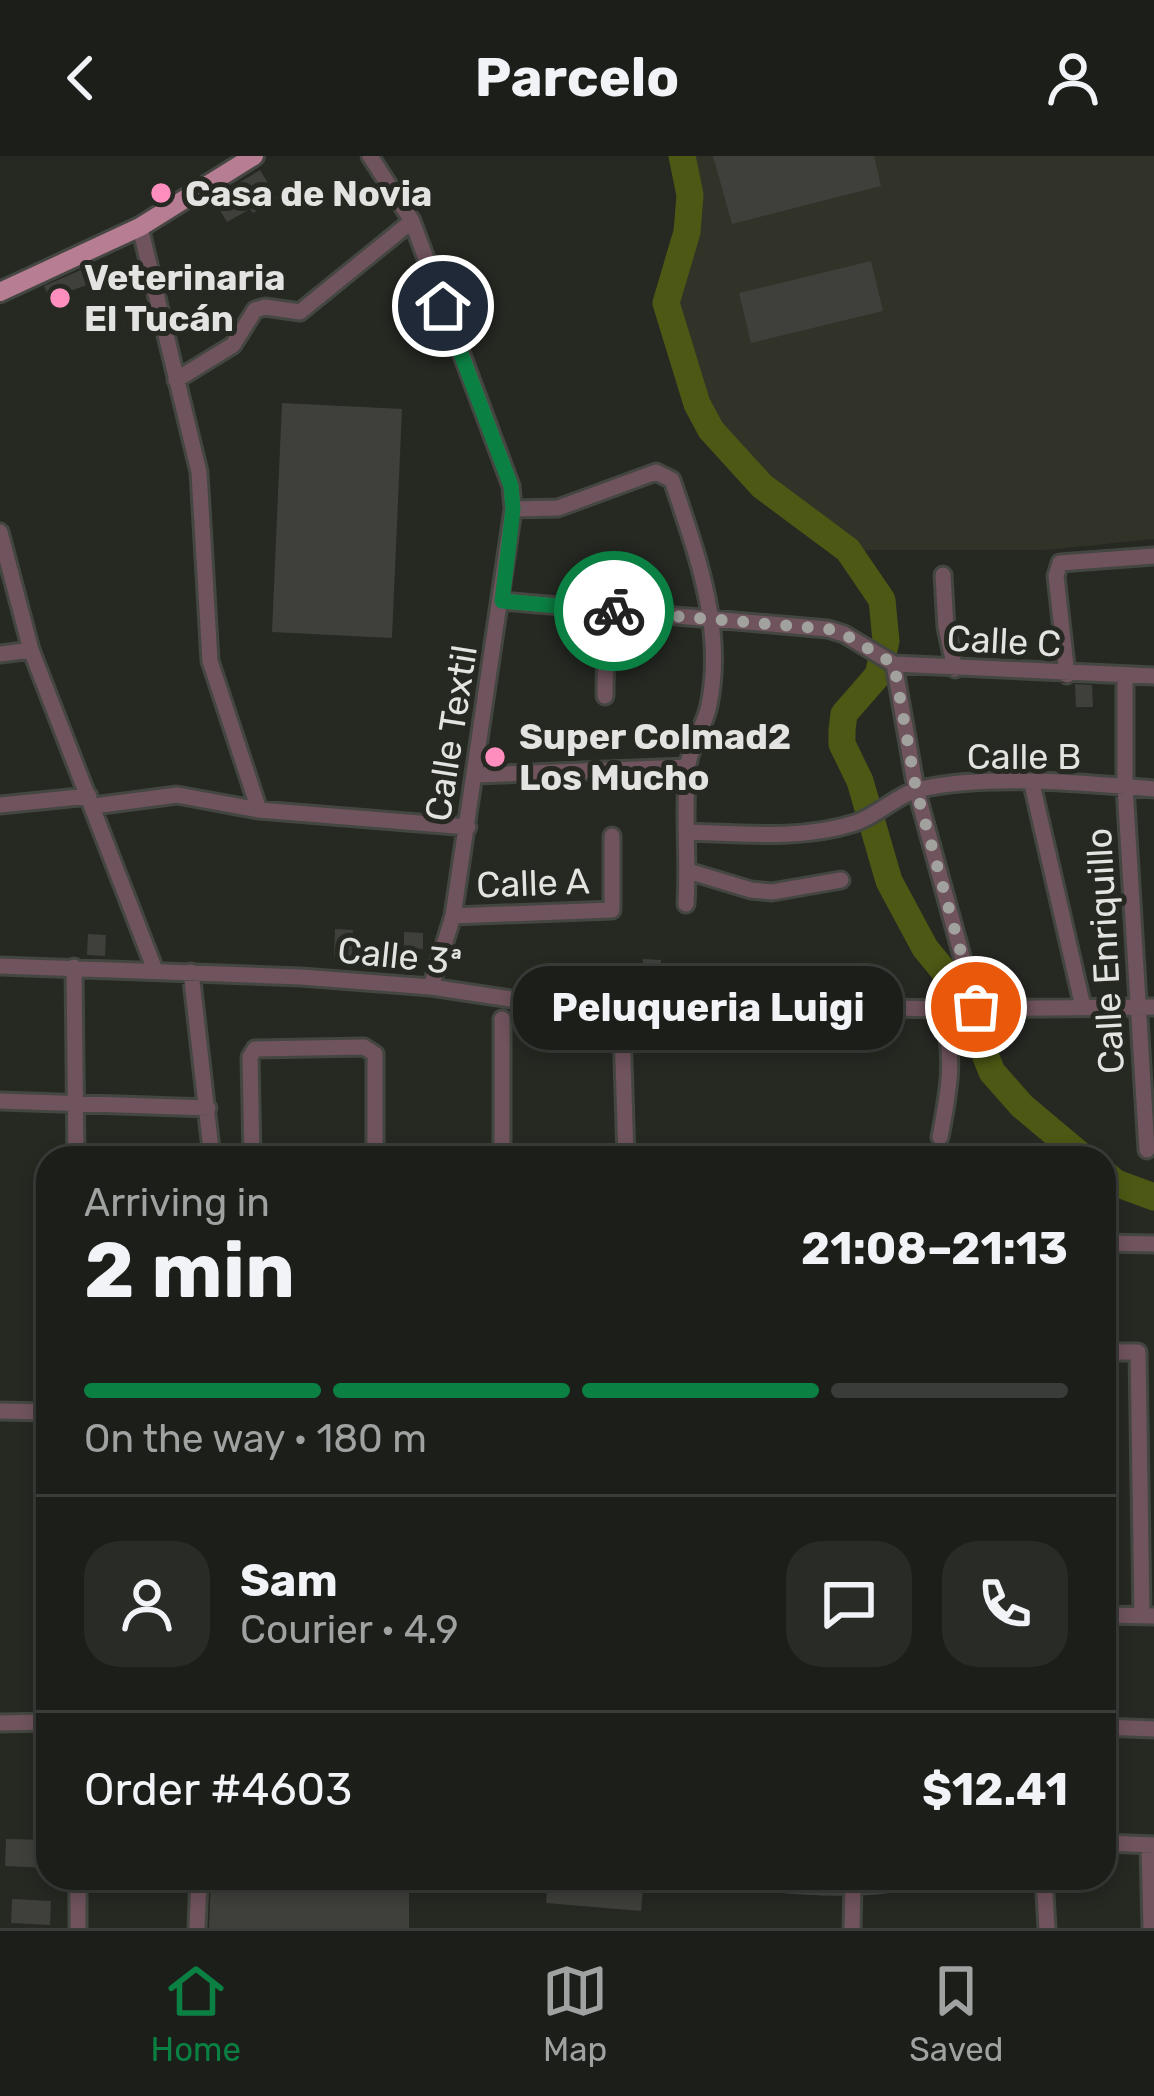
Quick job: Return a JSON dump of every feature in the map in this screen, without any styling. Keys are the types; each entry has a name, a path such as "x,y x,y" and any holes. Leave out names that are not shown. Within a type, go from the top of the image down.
{"main road":[{"path":"0,292 140,227 254,156"}],"street":[{"name":"Calle Textil","path":"370,156 412,221 511,486 513,509 453,916 431,987"},
{"path":"176,380 233,345 255,310 300,312 412,221"},
{"path":"140,227 199,472 210,661 259,810"},
{"path":"0,283 33,278"},
{"path":"513,509 558,508 641,476 665,474 673,480 706,584 710,618 708,710 688,767 686,904"},
{"path":"0,532 31,650 155,970"},
{"path":"1067,675 1056,576 1060,563 1154,556"},
{"path":"943,575 946,627 955,669"},
{"name":"Calle C","path":"502,601 828,629 894,664 1154,676"},
{"path":"605,696 606,610"},
{"path":"0,654 31,650"},
{"path":"894,664 916,789 976,1007"},
{"name":"Calle Enriquillo","path":"1125,677 1125,787 1146,1007 1147,1150"},
{"path":"476,775 688,767"},
{"name":"Calle B","path":"689,832 794,835 860,821 916,789 1008,781 1154,790"},
{"path":"1032,784 1083,1006"},
{"path":"0,806 177,795 259,810 468,827"},
{"name":"Calle A","path":"453,916 612,910 612,836"},
{"path":"688,871 772,892 841,880"},
{"name":"Calle 3ª","path":"0,966 431,987 517,1000 945,1010 1146,1007"},
{"path":"74,967 76,1146"},
{"path":"191,972 211,1146"},
{"path":"940,1137 952,1070 945,1010"},
{"path":"502,1018 502,1146"},
{"path":"622,1027 626,1146"},
{"path":"252,1146 250,1057 255,1048 364,1047 375,1054 375,1146"},
{"path":"0,1101 208,1108"},
{"path":"1116,1243 1154,1244"},
{"path":"1116,1352 1138,1352 1148,1616 1116,1615"},
{"path":"0,1411 36,1412"},
{"path":"0,1723 36,1722"},
{"path":"1116,1727 1154,1729"},
{"path":"1116,1844 1152,1845 1151,1928"},
{"path":"78,1890 78,1928"},
{"path":"197,1928 199,1890"},
{"path":"852,1928 854,1890"},
{"path":"1045,1890 1047,1928"}],"shaded area":[{"path":"682,156 1154,156 1154,539 1046,550 848,550 783,504 711,430 697,404 669,322 668,291 687,232 690,195"}],"building":[{"path":"713,156 874,156 881,186 732,224"},
{"path":"260,170 277,198 227,222 215,202"},
{"name":"Casa de Novia","path":"165,180 172,191 154,203 147,191"},
{"path":"871,261 883,311 751,343 739,293"},
{"path":"81,270 87,285 67,292 71,299 53,307 44,286"},
{"path":"282,403 402,409 392,638 272,632"},
{"path":"1075,684 1092,685 1093,707 1076,707"},
{"path":"335,929 353,930 352,957 334,956"},
{"path":"404,932 423,933 423,949 404,948"},
{"path":"88,934 106,935 105,956 87,955"},
{"path":"643,959 661,960 660,987 642,986"},
{"path":"992,960 997,978 982,982 977,965"},
{"path":"6,1839 36,1840 36,1867 5,1866"},
{"path":"211,1890 409,1890 409,1928 209,1928"},
{"path":"547,1890 643,1890 641,1911 546,1903"},
{"path":"12,1899 51,1901 50,1925 11,1923"}],"waterway":[{"path":"682,156 690,195 687,232 666,303 697,404 711,430 762,486 848,550 882,600 886,641 878,675 844,714 842,744 860,781 889,881 925,948 952,981 992,1072 1022,1106 1070,1146"},
{"path":"1116,1183 1154,1197"}],"way so far":[{"path":"614,611 828,629 894,664 916,789 976,1007"}],"place":[{"name":"Casa de Novia","path":"161,193"},
{"name":"Veterinaria El Tucán","path":"60,298"},
{"name":"Super Colmad2 Los Mucho","path":"495,757"},
{"name":"Peluqueria Luigi","path":"976,1007"}],"route":[{"path":"443,306 511,486 513,509 502,601 614,611"}]}
